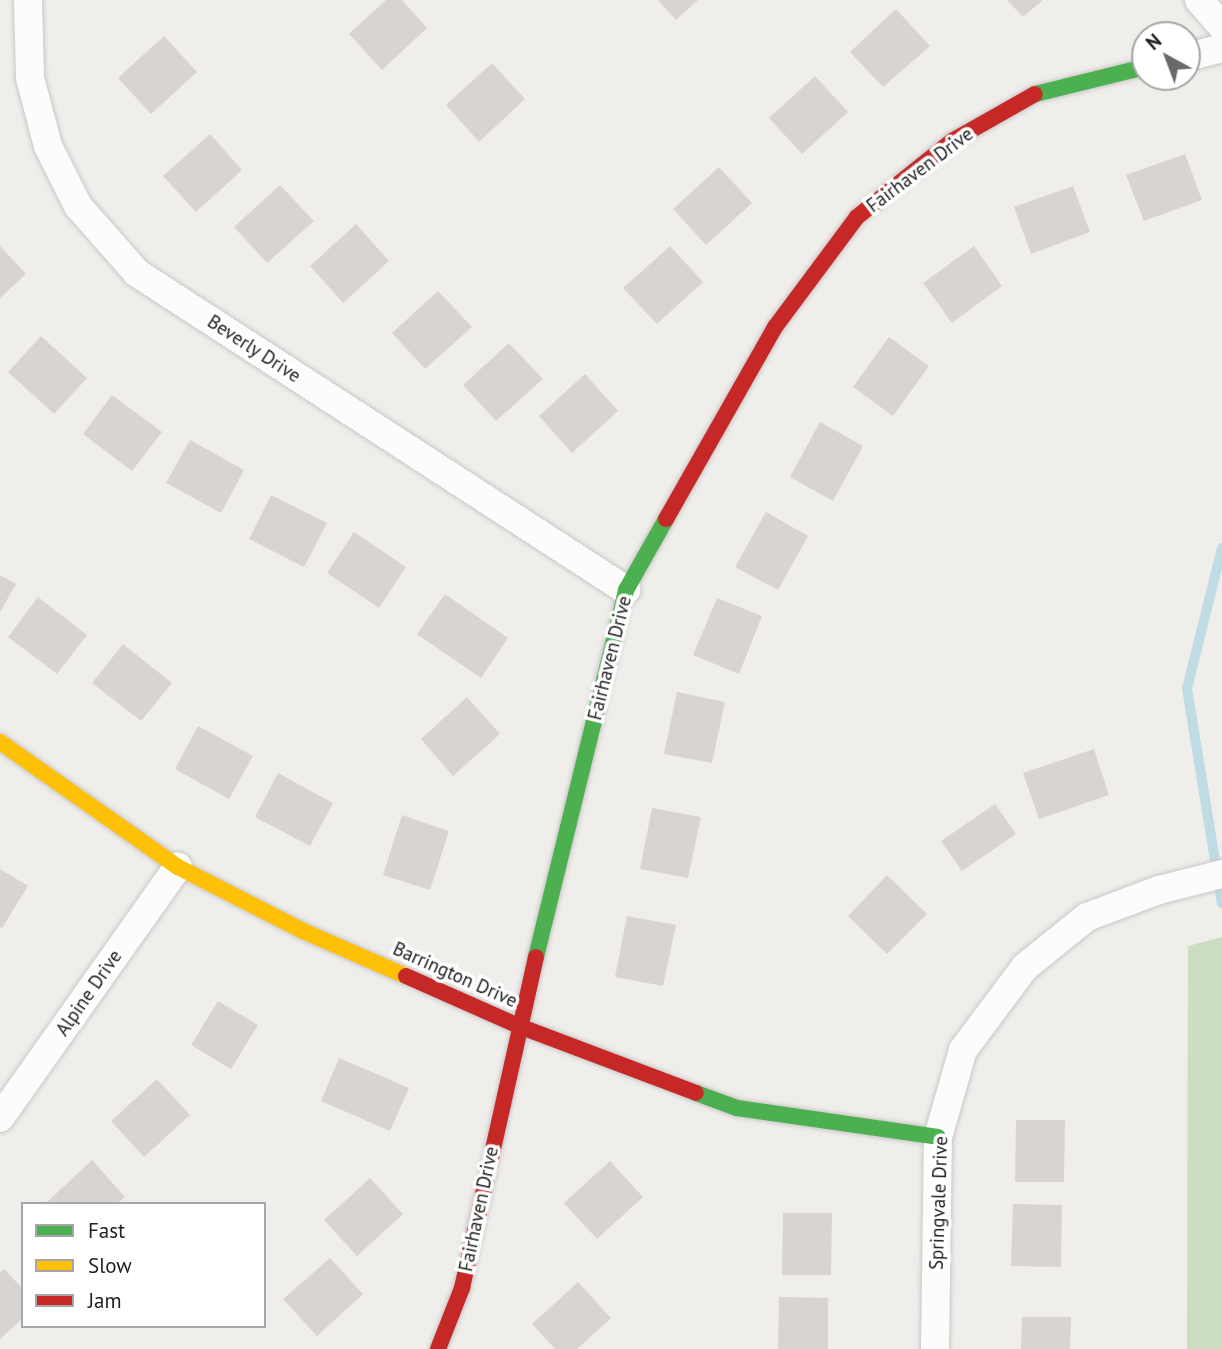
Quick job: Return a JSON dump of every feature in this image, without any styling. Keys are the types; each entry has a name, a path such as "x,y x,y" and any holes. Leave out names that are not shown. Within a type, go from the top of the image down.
{"street":[{"name":"Beverly Drive","path":"28,0 30,78 48,146 78,206 136,273 626,590"},
{"path":"1199,0 1222,26"},
{"path":"1201,53 1222,48"},
{"name":"Fairhaven Drive","path":"438,1349 462,1288 519,1026 626,590 775,327 857,218 952,141 1033,94 1131,70"},
{"name":"Barrington Drive","path":"0,743 178,867 303,931 519,1026 737,1108 938,1137"},
{"name":"Alpine Drive","path":"0,1118 178,867"},
{"name":"Springvale Drive","path":"935,1349 938,1137 963,1050 1025,967 1087,917 1159,890 1222,874"}],"green space":[{"path":"1222,937 1222,1349 1187,1349 1188,946"}],"building":[{"path":"386,0 402,0 427,28 382,70 349,34"},
{"path":"658,0 698,0 676,20"},
{"path":"1007,0 1043,0 1023,17"},
{"path":"896,9 930,46 883,87 850,52"},
{"path":"164,36 197,72 151,114 118,78"},
{"path":"492,63 525,99 479,142 446,105"},
{"path":"815,76 848,112 802,154 769,118"},
{"path":"210,134 242,170 196,212 163,176"},
{"path":"1185,154 1202,200 1144,221 1126,175"},
{"path":"719,167 752,203 706,245 673,209"},
{"path":"280,185 314,221 267,263 234,227"},
{"path":"1073,186 1090,232 1031,254 1014,207"},
{"path":"356,224 389,261 343,303 310,266"},
{"path":"0,246 26,274 0,298"},
{"path":"670,246 703,282 657,324 623,288"},
{"path":"974,246 1002,286 952,323 923,283"},
{"path":"438,291 472,327 425,369 392,333"},
{"path":"41,336 87,378 54,414 8,372"},
{"path":"889,337 929,366 893,416 853,387"},
{"path":"509,343 543,379 496,421 463,385"},
{"path":"585,374 618,411 572,453 539,416"},
{"path":"112,395 162,432 132,471 83,434"},
{"path":"820,422 863,446 833,501 790,477"},
{"path":"190,440 244,470 221,513 166,483"},
{"path":"271,495 327,523 304,567 249,539"},
{"path":"766,512 808,536 778,590 735,567"},
{"path":"354,532 406,567 379,608 327,573"},
{"path":"0,575 16,584 0,612"},
{"path":"445,594 508,638 481,678 417,634"},
{"path":"38,597 87,635 57,674 8,637"},
{"path":"717,598 762,616 739,674 693,655"},
{"path":"123,644 172,683 141,721 92,683"},
{"path":"677,692 725,702 712,763 664,754"},
{"path":"467,697 500,734 453,776 421,739"},
{"path":"198,726 253,756 229,799 175,769"},
{"path":"1094,749 1109,795 1039,819 1023,773"},
{"path":"278,773 333,803 310,846 255,817"},
{"path":"995,804 1016,834 962,871 941,841"},
{"path":"652,808 701,817 688,878 640,869"},
{"path":"402,815 449,831 430,890 383,875"},
{"path":"0,869 28,886 2,928 0,927"},
{"path":"887,875 927,914 887,954 848,916"},
{"path":"627,916 676,925 663,986 615,977"},
{"path":"218,1001 258,1025 231,1069 191,1045"},
{"path":"339,1058 409,1088 390,1131 321,1101"},
{"path":"157,1079 190,1115 144,1157 111,1121"},
{"path":"1016,1120 1065,1120 1064,1182 1015,1182"},
{"path":"92,1160 125,1197 119,1202 47,1202"},
{"path":"610,1161 643,1197 597,1239 564,1203"},
{"path":"370,1178 403,1214 357,1256 324,1220"},
{"path":"1013,1204 1062,1205 1061,1267 1011,1266"},
{"path":"783,1213 832,1213 831,1275 782,1275"},
{"path":"330,1258 363,1294 317,1336 283,1299"},
{"path":"4,1269 21,1287 21,1320 0,1339 0,1273"},
{"path":"578,1282 611,1318 577,1349 555,1349 532,1324"},
{"path":"779,1297 828,1298 828,1349 778,1349"},
{"path":"1022,1317 1071,1317 1070,1349 1021,1349"}],"waterway":[{"path":"1222,548 1187,688 1222,903"}],"traffic: fast":[{"path":"1035,94 1131,70"},
{"path":"536,957 626,590 666,519"},
{"path":"696,1093 737,1108 938,1137"}],"traffic: slow":[{"path":"0,742 178,867 303,931 406,976"}],"traffic: jam":[{"path":"666,519 775,327 857,217 952,141 1035,94"},
{"path":"438,1349 462,1288 536,957"},
{"path":"406,976 519,1026 696,1093"}]}
